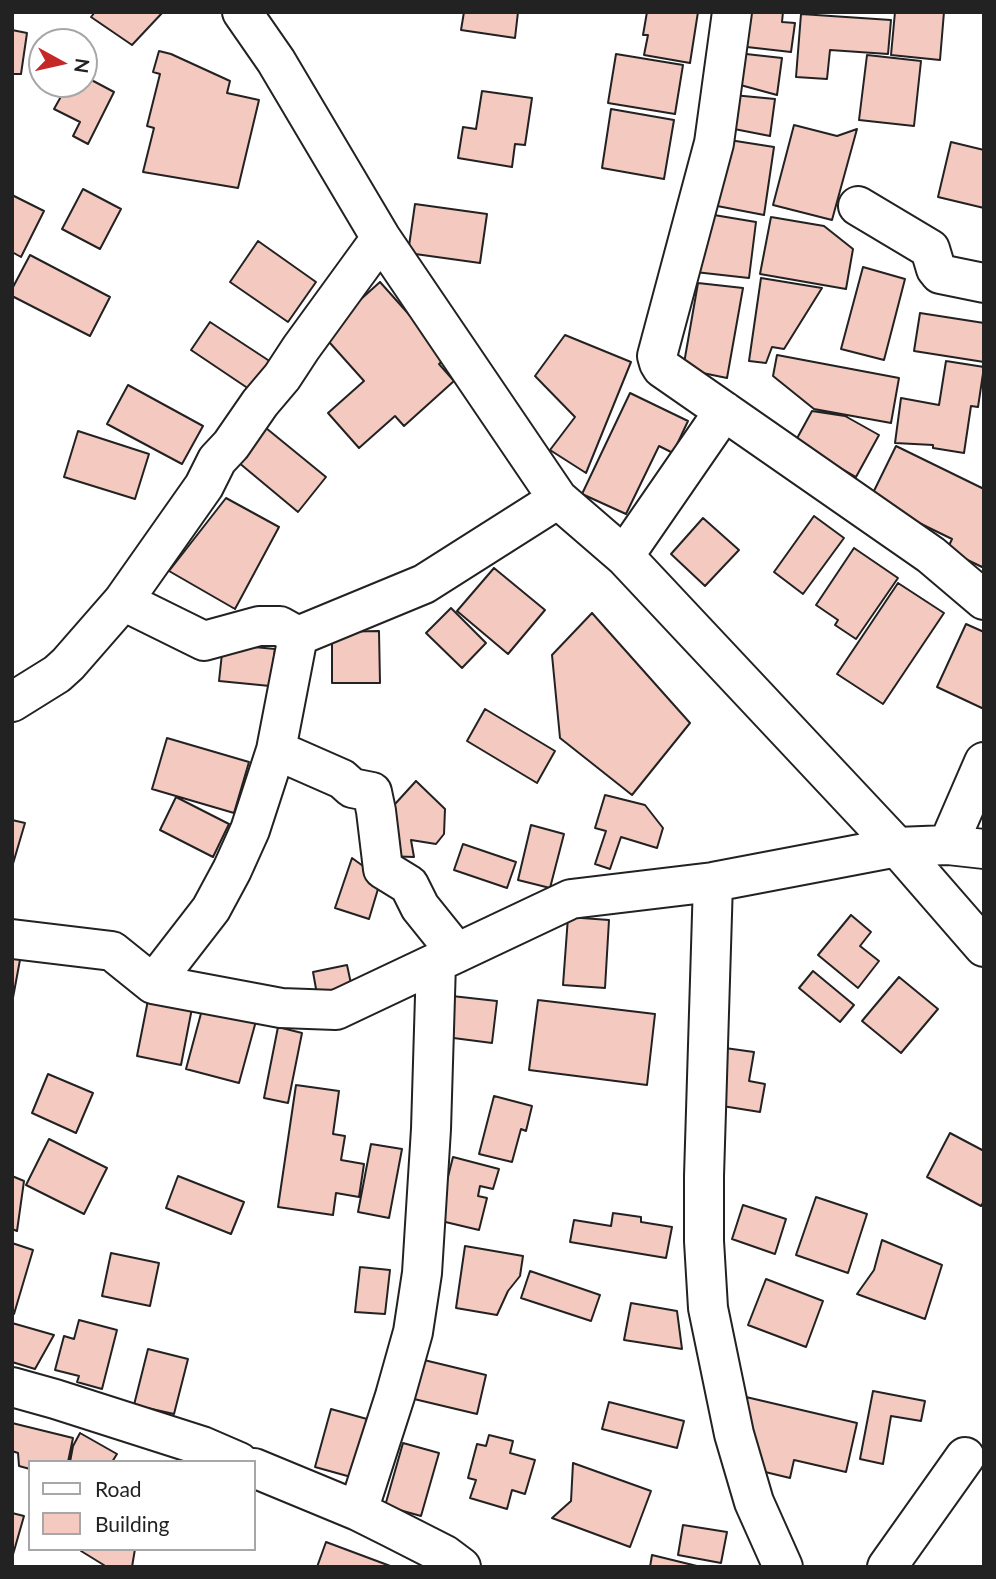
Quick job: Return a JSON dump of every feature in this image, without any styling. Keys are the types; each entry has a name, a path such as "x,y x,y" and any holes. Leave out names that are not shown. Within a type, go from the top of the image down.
{"street":[{"path":"242,12 276,61 381,238 558,499 624,556 897,847 984,947"},
{"path":"732,12 714,143 657,356 662,369 931,555 984,600"},
{"path":"858,206 930,249 940,274 984,283"},
{"path":"12,702 62,669 123,601 204,486 217,460 282,377 300,348 381,238"},
{"path":"624,556 724,411"},
{"path":"298,636 424,584 558,499"},
{"path":"123,601 204,640 259,626 280,626 298,636"},
{"path":"153,984 211,909 250,830 275,750 298,636"},
{"path":"275,750 342,779 352,788 372,792 383,869 409,885 447,958 431,1129 422,1273 413,1332 396,1396 358,1511"},
{"path":"12,939 112,951 153,984 281,1008 336,1010 571,899 713,882 897,847 966,847 984,762"},
{"path":"713,882 704,1176 708,1308 734,1434 754,1502 783,1567"},
{"path":"12,1388 188,1442 234,1460"},
{"path":"887,1567 965,1457"},
{"path":"256,1469 358,1511 445,1555 461,1567"}],"building":[{"path":"95,12 163,12 132,45 91,17"},
{"path":"464,12 518,12 515,38 461,30"},
{"path":"647,12 698,12 690,63 644,55 648,35 643,35"},
{"path":"735,12 783,12 782,22 795,23 791,52 738,46"},
{"path":"895,12 944,12 940,60 891,55"},
{"path":"801,14 891,20 888,54 830,50 827,79 796,77"},
{"path":"12,30 27,33 21,74 12,74"},
{"path":"159,51 230,81 227,93 259,100 238,188 143,172 154,128 147,126 160,74 153,72"},
{"path":"737,53 782,58 777,95 733,83"},
{"path":"616,54 683,65 675,114 608,103"},
{"path":"867,55 921,61 914,126 859,120"},
{"path":"98,83 114,92 88,144 73,136 80,122 54,109 60,98 98,98"},
{"path":"482,91 532,98 525,145 515,144 512,167 458,158 463,127 476,129"},
{"path":"733,95 775,99 770,136 729,128"},
{"path":"611,109 674,120 664,179 602,168"},
{"path":"794,125 837,136 857,129 832,220 773,205"},
{"path":"723,139 774,147 764,215 712,205"},
{"path":"951,142 984,150 984,208 938,197"},
{"path":"83,189 121,209 100,249 62,229"},
{"path":"12,195 44,211 21,257 12,252"},
{"path":"415,204 487,214 480,263 408,253"},
{"path":"708,214 756,222 749,278 695,272"},
{"path":"771,217 824,226 853,249 846,289 760,274"},
{"path":"258,241 316,282 288,322 230,282"},
{"path":"30,255 110,297 90,336 12,296 12,289"},
{"path":"863,267 905,279 884,360 841,349"},
{"path":"761,278 822,288 784,349 772,347 766,363 749,361"},
{"path":"380,282 447,357 439,364 454,381 404,426 395,416 359,448 328,413 364,381 322,334"},
{"path":"698,283 743,288 727,378 683,369"},
{"path":"920,313 984,323 984,362 914,351"},
{"path":"210,322 271,362 252,391 191,350"},
{"path":"565,335 631,362 586,473 550,450 575,417 535,376"},
{"path":"777,355 899,378 891,423 814,409 773,376"},
{"path":"946,361 984,367 978,407 971,406 964,453 933,448 933,445 895,443 901,398 939,405"},
{"path":"128,385 203,426 182,464 107,424"},
{"path":"630,393 688,421 673,453 659,446 626,514 582,494"},
{"path":"812,411 845,416 879,435 856,477 795,442"},
{"path":"266,428 326,477 298,512 238,462"},
{"path":"78,431 149,454 135,499 64,477"},
{"path":"896,446 984,489 982,567 947,550 952,539 870,499"},
{"path":"226,498 279,527 235,609 169,571"},
{"path":"814,516 844,538 803,594 774,572"},
{"path":"703,518 739,550 705,586 671,554"},
{"path":"854,548 898,578 856,639 835,625 838,620 816,605"},
{"path":"494,568 545,610 508,654 457,611"},
{"path":"898,583 944,613 883,704 837,674"},
{"path":"451,608 486,643 462,668 426,633"},
{"path":"592,613 690,723 632,795 560,738 552,655"},
{"path":"966,624 984,632 984,709 937,687"},
{"path":"379,631 380,683 332,683 332,632"},
{"path":"223,644 275,649 270,686 219,681"},
{"path":"485,709 555,751 537,783 467,741"},
{"path":"167,738 249,762 234,813 152,789"},
{"path":"416,781 445,809 444,834 436,844 411,840 414,857 385,856 385,815"},
{"path":"605,795 645,805 663,828 657,848 621,837 610,869 595,864 606,831 595,828"},
{"path":"176,797 229,824 213,857 160,830"},
{"path":"12,820 25,823 12,867"},
{"path":"531,825 564,834 550,888 518,880"},
{"path":"463,844 516,862 507,888 454,870"},
{"path":"352,858 381,879 369,919 335,908"},
{"path":"851,915 871,932 860,946 879,961 858,988 818,955"},
{"path":"568,917 609,920 605,988 563,985"},
{"path":"12,947 22,949 12,1003"},
{"path":"347,965 353,993 318,1000 313,972"},
{"path":"813,971 854,1005 840,1022 799,988"},
{"path":"899,977 938,1009 901,1053 862,1021"},
{"path":"149,995 193,1003 181,1065 137,1056"},
{"path":"443,995 497,1001 492,1043 438,1036"},
{"path":"538,1000 655,1014 647,1085 529,1070"},
{"path":"203,1006 256,1021 239,1083 186,1069"},
{"path":"278,1027 302,1033 288,1103 264,1098"},
{"path":"725,1048 754,1052 749,1081 765,1084 760,1112 716,1105"},
{"path":"48,1074 93,1093 76,1133 32,1113"},
{"path":"296,1085 339,1091 333,1134 345,1136 341,1160 364,1164 359,1197 336,1193 333,1215 278,1207"},
{"path":"494,1096 532,1106 526,1131 521,1129 512,1162 479,1154"},
{"path":"950,1133 984,1151 984,1201 981,1206 927,1177"},
{"path":"49,1139 107,1168 84,1214 26,1185"},
{"path":"371,1144 402,1149 389,1218 358,1212"},
{"path":"453,1157 499,1169 493,1189 480,1186 478,1196 487,1198 479,1230 437,1220"},
{"path":"12,1176 24,1181 17,1231 12,1229"},
{"path":"178,1176 244,1202 231,1234 166,1208"},
{"path":"816,1197 867,1214 848,1273 796,1255"},
{"path":"743,1205 786,1219 775,1254 732,1239"},
{"path":"613,1213 641,1217 641,1222 672,1227 666,1258 570,1242 574,1220 611,1226"},
{"path":"882,1240 942,1265 925,1319 857,1294 874,1270"},
{"path":"12,1243 33,1250 14,1314 12,1313"},
{"path":"465,1246 523,1256 520,1276 508,1291 497,1315 456,1308"},
{"path":"111,1253 159,1263 150,1306 102,1296"},
{"path":"360,1267 390,1270 385,1314 355,1312"},
{"path":"530,1271 600,1295 591,1321 521,1298"},
{"path":"766,1279 823,1301 806,1347 748,1325"},
{"path":"631,1303 677,1311 682,1349 624,1340"},
{"path":"79,1320 117,1330 102,1389 77,1382 79,1376 55,1370 64,1336 74,1339"},
{"path":"12,1323 54,1335 35,1369 12,1362"},
{"path":"148,1349 188,1359 174,1414 134,1405"},
{"path":"424,1360 486,1375 477,1414 414,1399"},
{"path":"873,1391 925,1401 921,1421 891,1416 883,1464 860,1459"},
{"path":"746,1397 857,1423 846,1472 794,1460 790,1478 761,1471"},
{"path":"609,1402 684,1421 677,1448 602,1429"},
{"path":"331,1409 367,1419 351,1477 315,1467"},
{"path":"12,1423 73,1438 68,1460 28,1460 28,1468 19,1466 18,1453 12,1451"},
{"path":"80,1433 117,1454 113,1460 70,1460 73,1446"},
{"path":"489,1435 513,1441 510,1453 535,1460 525,1494 512,1490 507,1509 470,1498 476,1480 468,1478 477,1444 486,1446"},
{"path":"403,1443 439,1453 421,1516 385,1506"},
{"path":"573,1463 651,1491 630,1547 552,1518 571,1501"},
{"path":"12,1513 24,1516 12,1558"},
{"path":"683,1525 727,1532 721,1563 678,1555"},
{"path":"326,1542 393,1567 317,1567"},
{"path":"81,1551 135,1551 132,1567 107,1567"},
{"path":"652,1555 701,1567 650,1567"}]}
